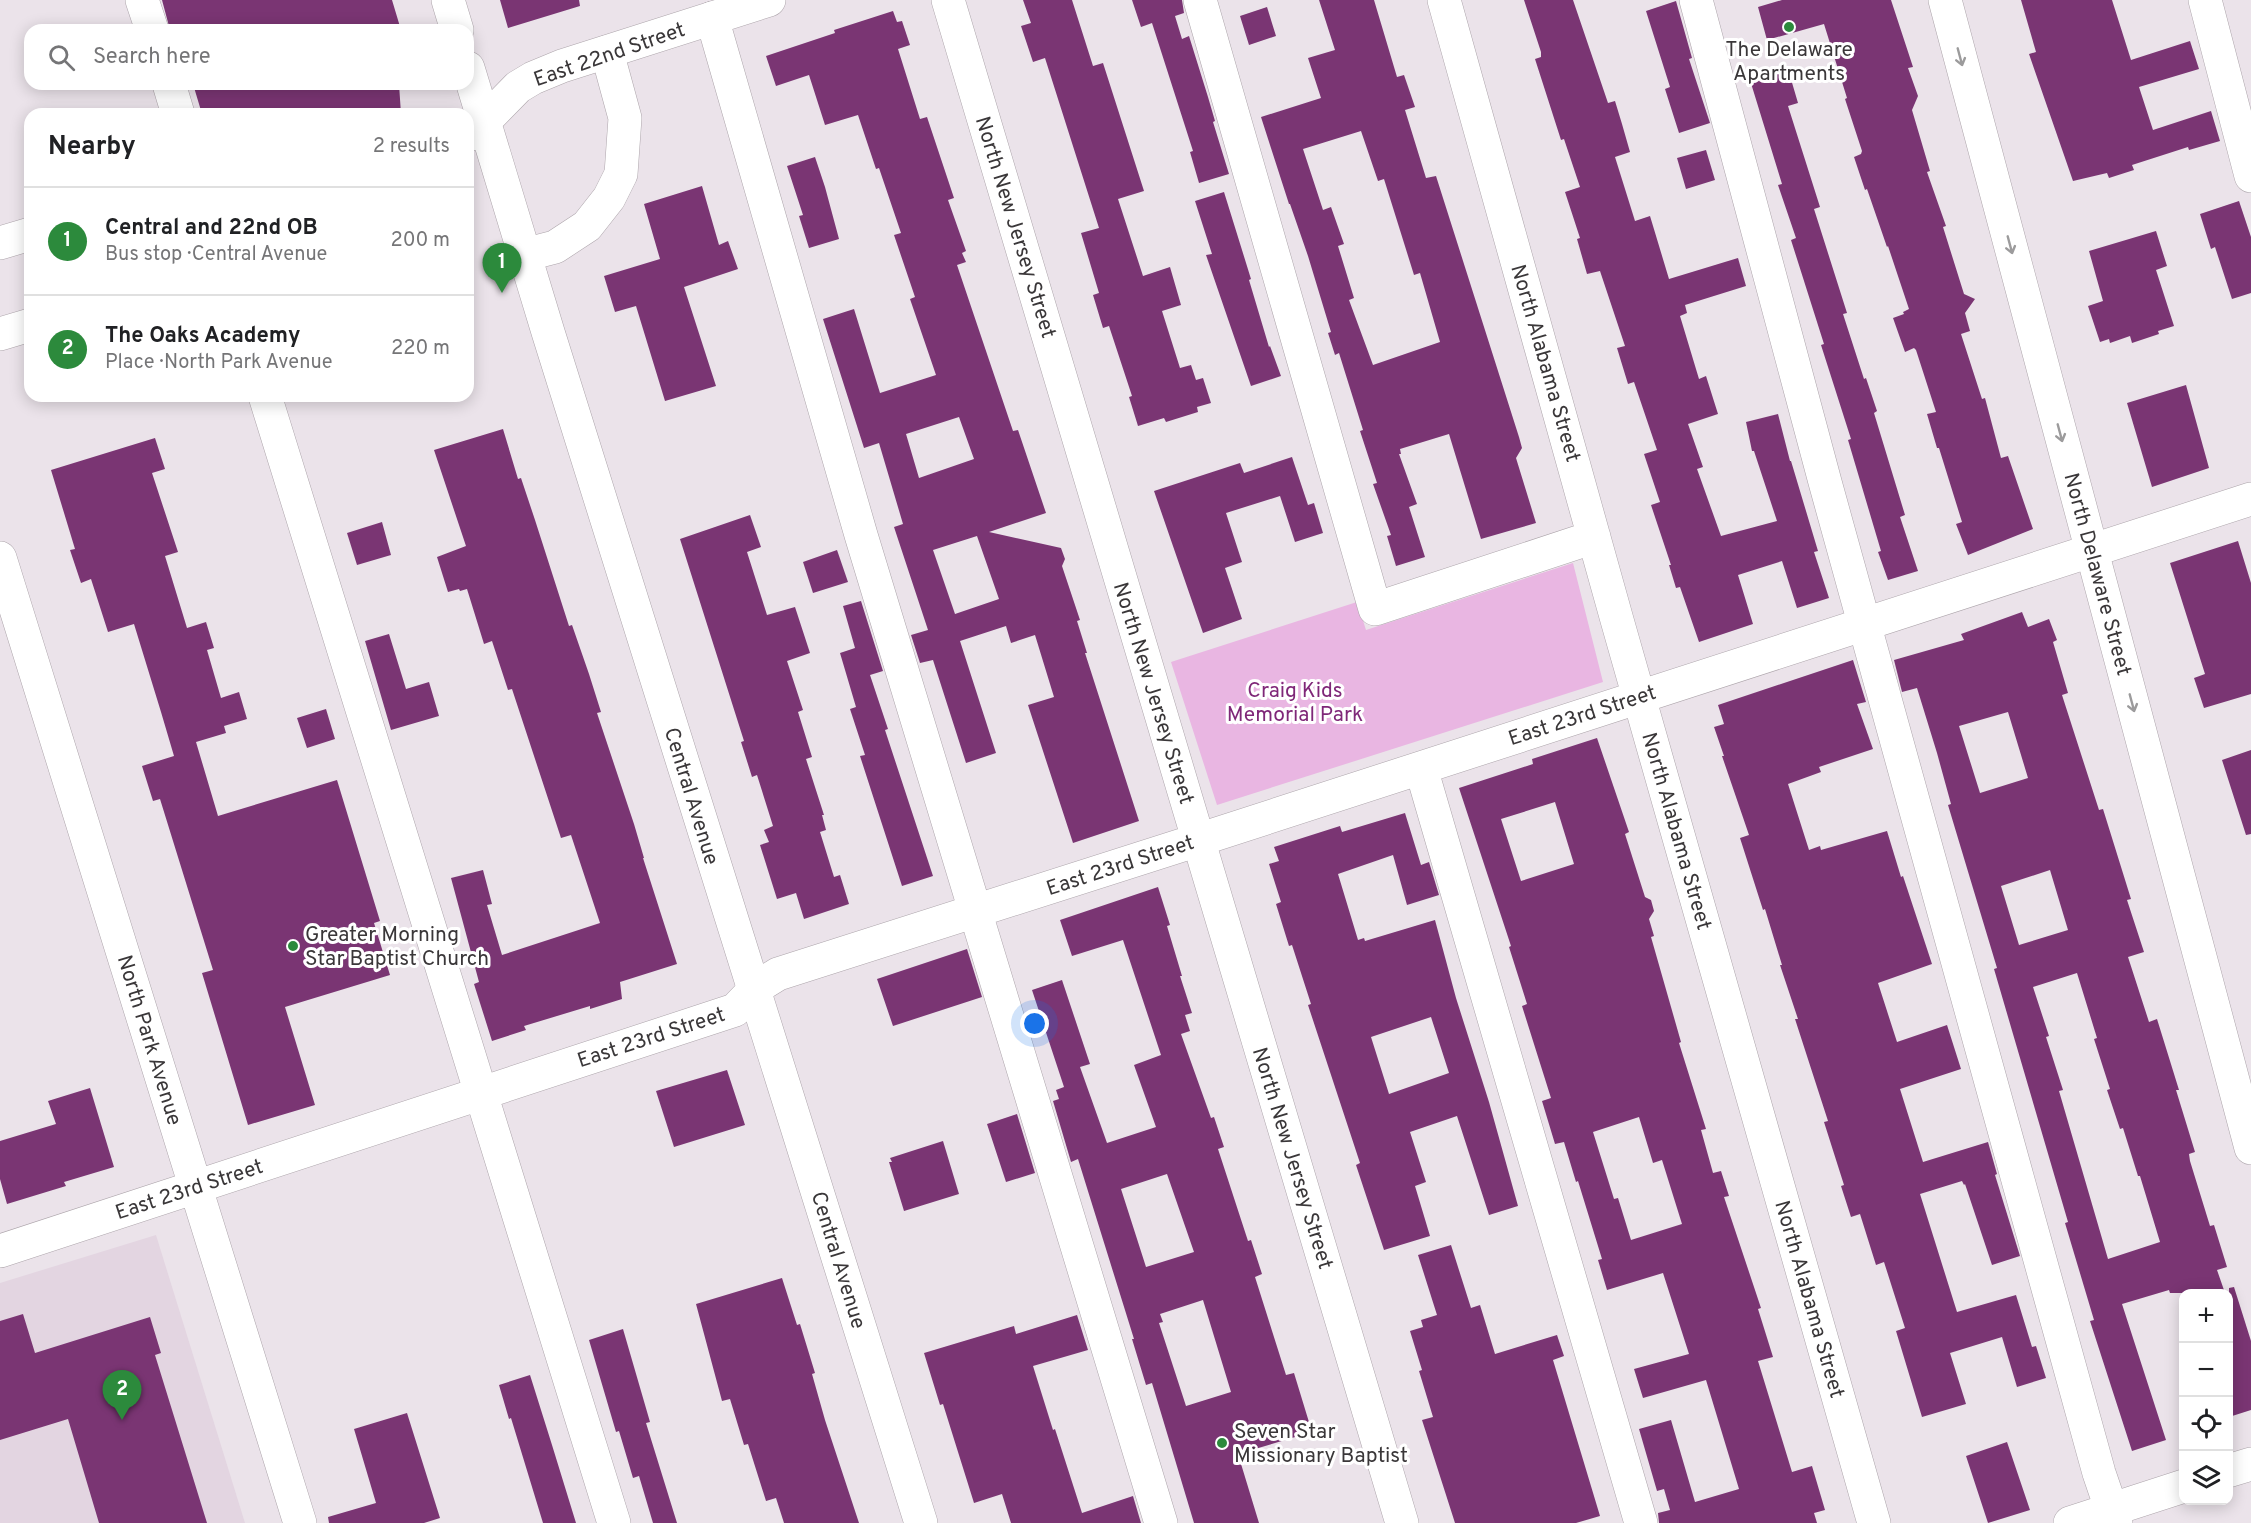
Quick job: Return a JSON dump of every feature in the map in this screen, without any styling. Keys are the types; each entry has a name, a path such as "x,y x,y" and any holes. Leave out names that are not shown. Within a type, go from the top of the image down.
{"street":[{"path":"142,0 150,24"},
{"path":"448,0 455,24"},
{"name":"North New Jersey Street","path":"948,0 1402,1523"},
{"path":"1200,0 1375,609 1594,537"},
{"name":"North Alabama Street","path":"1444,0 1874,1523"},
{"path":"1696,0 1773,291 2099,1473 2114,1516"},
{"name":"North Delaware Street","path":"1945,0 2251,1148"},
{"path":"2205,0 2251,176"},
{"name":"East 22nd Street","path":"476,130 518,87 533,78 562,66 757,2"},
{"path":"712,18 861,535 1161,1523"},
{"path":"524,255 555,248 587,226 609,198 621,174 624,118 607,52"},
{"path":"171,90 176,108"},
{"name":"Central Avenue","path":"471,90 473,108"},
{"name":"Central Avenue","path":"474,114 476,130 524,255 921,1523"},
{"path":"0,243 24,236"},
{"path":"0,334 24,327"},
{"path":"267,402 614,1523"},
{"name":"East 23rd Street","path":"0,1251 735,1010 757,987 778,974 2251,499"},
{"name":"North Park Avenue","path":"0,558 300,1523"},
{"path":"1420,768 1641,1523"},
{"path":"2233,1470 2251,1464"},
{"path":"2070,1523 2114,1516 2179,1488"}],"shaded area":[{"path":"156,1235 245,1523 0,1523 0,1283"}],"green space":[{"name":"Craig Kids Memorial Park","path":"1573,563 1603,682 1217,805 1171,662 1357,602 1366,630"}],"building":[{"path":"162,0 392,0 399,24 168,24"},
{"path":"500,0 579,0 580,6 508,28"},
{"path":"1023,0 1072,0 1093,66 1103,63 1144,191 1118,199 1143,276 1170,267 1181,305 1162,311 1180,368 1191,365 1196,380 1203,378 1211,403 1197,407 1198,412 1166,422 1164,418 1138,426 1129,397 1132,396 1109,326 1103,328 1093,295 1099,293 1081,233 1099,228 1045,58 1033,62 1021,26 1031,23"},
{"path":"1132,0 1182,0 1184,13 1175,16 1182,39 1189,36 1229,174 1199,183 1190,152 1193,151 1152,23 1141,27"},
{"path":"1319,0 1374,0 1397,77 1404,75 1415,107 1405,110 1426,178 1436,176 1519,437 1522,448 1516,458 1536,523 1481,539 1449,434 1400,449 1401,454 1399,454 1417,504 1409,507 1425,557 1396,566 1387,536 1391,535 1373,484 1377,483 1360,431 1363,430 1339,353 1335,355 1328,333 1331,332 1308,256 1261,117 1321,98 1308,58 1335,50","holes":["1361,131 1378,181 1384,179 1414,275 1420,273 1440,342 1373,365 1349,300 1354,298 1338,246 1344,244 1331,207 1323,210 1303,149"]},
{"path":"1524,0 1573,0 1608,103 1615,101 1630,152 1615,157 1635,221 1650,216 1669,279 1738,258 1746,286 1685,305 1687,313 1680,316 1699,379 1706,376 1718,414 1688,424 1703,467 1697,469 1721,536 1777,521 1754,451 1752,451 1746,422 1778,414 1818,551 1814,552 1829,598 1797,608 1782,561 1738,575 1753,624 1699,642 1680,587 1676,588 1669,565 1671,565 1651,505 1660,502 1644,454 1657,450 1634,382 1628,384 1617,348 1625,346 1600,271 1587,274 1577,239 1580,238 1565,192 1580,187 1564,139 1561,140 1535,59 1541,57 1541,52"},
{"path":"1782,0 1891,0 1913,67 1908,68 1918,96 1912,110 1930,171 1927,172 1946,226 1943,227 1964,294 1975,299 1965,313 1970,331 1961,334 1982,399 1985,398 2001,458 2008,456 2033,529 1968,555 1956,524 1962,522 1927,414 1936,412 1916,350 1914,348 1905,352 1893,318 1904,314 1903,312 1909,309 1854,157 1862,151 1824,24 1767,40 1758,7"},
{"path":"2021,0 2112,0 2131,60 2190,41 2199,69 2139,87 2153,130 2211,111 2220,141 2189,150 2188,147 2132,165 2134,170 2109,178 2107,173 2073,181 2029,54 2036,52"},
{"path":"1676,1 1692,58 1689,59 1710,123 1679,133 1665,89 1670,87 1646,11"},
{"path":"1267,7 1276,36 1249,45 1240,16"},
{"path":"893,11 897,22 902,21 910,45 898,49 920,119 927,117 954,198 948,200 966,251 962,253 966,262 957,265 1013,431 1018,430 1046,513 989,532 1061,548 1065,559 1062,566 1080,620 1077,621 1087,653 1085,653 1139,821 1073,843 1028,705 1054,697 1035,635 1011,643 1006,626 960,641 996,753 966,763 933,660 920,663 911,635 928,630 894,527 903,524 879,443 864,448 823,319 854,309 880,393 936,375 910,299 915,297 894,235 901,233 858,115 825,125 809,75 776,86 766,56 835,33 834,30","holes":["959,417 974,459 919,478 906,434","977,536 999,599 955,614 933,550"]},
{"path":"1788,69 1798,103 1788,106 1820,207 1814,209 1847,313 1843,314 1877,411 1874,413 1905,515 1900,517 1918,571 1888,580 1878,552 1881,551 1848,440 1851,439 1821,345 1824,344 1791,240 1796,238 1778,185 1782,184 1750,80"},
{"path":"195,90 399,90 401,108 200,108"},
{"path":"1706,150 1715,180 1686,189 1677,158"},
{"path":"815,157 839,239 809,248 799,216 803,215 787,166"},
{"path":"702,186 719,245 728,241 738,269 684,287 716,386 665,401 636,306 615,312 604,276 660,259 644,204"},
{"path":"1224,192 1269,347 1281,376 1251,386 1206,255 1212,254 1195,201"},
{"path":"2239,201 2251,237 2251,293 2232,299 2215,247 2211,249 2200,214"},
{"path":"2156,231 2167,266 2156,270 2174,326 2132,343 2130,336 2110,343 2109,339 2100,342 2088,306 2103,301 2089,251"},
{"path":"2186,385 2209,468 2152,487 2127,403"},
{"path":"503,429 569,626 572,625 589,674 601,712 597,713 677,964 620,982 622,999 524,1026 526,1030 492,1041 474,984 479,982 451,878 483,870 492,904 487,905 502,955 600,923 571,835 561,838 512,689 508,690 492,641 484,644 467,589 448,592 437,557 466,546 434,450"},
{"path":"155,438 165,469 152,473 178,552 165,556 187,628 206,622 214,648 207,650 221,698 239,692 247,719 224,726 226,733 196,742 218,816 337,780 380,921 374,923 390,975 285,1007 315,1105 248,1125 202,973 213,970 160,799 153,801 142,766 174,756 161,712 134,624 108,632 91,579 81,583 70,550 75,549 51,470"},
{"path":"1292,457 1308,505 1314,503 1323,533 1295,542 1280,496 1226,513 1242,562 1225,568 1242,619 1203,633 1154,491 1240,463 1244,473"},
{"path":"750,515 761,547 747,552 767,615 795,607 810,653 787,661 803,710 798,712 812,757 806,759 824,815 822,815 826,830 820,832 834,877 840,875 849,904 804,919 796,893 777,899 760,845 769,842 764,830 773,826 757,775 752,777 741,742 744,741 680,539"},
{"path":"382,522 391,555 357,565 347,533"},
{"path":"2238,541 2251,583 2251,694 2204,708 2194,678 2205,674 2170,563"},
{"path":"837,550 848,582 813,593 803,562"},
{"path":"861,601 883,671 870,675 888,729 885,730 933,876 902,886 860,756 865,755 850,709 856,707 840,653 855,648 843,606"},
{"path":"2022,612 2028,627 2049,619 2057,640 2053,642 2068,693 2062,695 2099,810 2103,809 2131,899 2127,900 2144,952 2128,957 2149,1022 2157,1019 2195,1152 2189,1154 2190,1161 2210,1226 2214,1225 2227,1267 2217,1270 2224,1289 2179,1289 2179,1293 2170,1293 2169,1290 2122,1304 2166,1440 2132,1451 2090,1321 2094,1320 2065,1223 2068,1222 1994,969 1997,968 1948,805 1951,804 1937,753 1917,688 1902,692 1894,660 1964,640 1961,634","holes":["2008,712 2028,778 1980,793 1959,726","2050,870 2068,930 2019,945 2001,886","2077,973 2097,1038 2094,1039 2110,1089 2107,1090 2120,1129 2123,1128 2138,1176 2140,1176 2160,1242 2108,1259 2059,1091 2063,1090 2033,987"]},
{"path":"389,634 406,689 429,682 439,716 391,730 365,641"},
{"path":"1853,660 1866,702 1857,704 1873,749 1819,767 1821,772 1788,784 1809,850 1820,846 1821,850 1887,831 1932,964 1878,983 1897,1042 1947,1025 1961,1069 1900,1089 1923,1162 1988,1142 1997,1174 1995,1175 2020,1256 1992,1265 1965,1184 1962,1181 1920,1194 1957,1312 2016,1295 2032,1347 2036,1346 2046,1378 2017,1387 2002,1337 1950,1353 1966,1404 1922,1417 1896,1331 1905,1328 1884,1262 1876,1265 1860,1214 1851,1217 1841,1186 1844,1185 1824,1122 1828,1121 1795,1019 1798,1019 1765,909 1763,910 1740,838 1749,835 1714,727 1724,724 1718,705"},
{"path":"326,709 335,739 307,748 297,718"},
{"path":"1597,738 1629,832 1625,834 1645,897 1651,900 1654,911 1649,919 1654,936 1651,937 1681,1042 1679,1043 1706,1129 1701,1130 1713,1173 1721,1171 1729,1196 1724,1197 1761,1308 1758,1309 1773,1357 1758,1361 1792,1472 1812,1466 1825,1510 1814,1513 1817,1523 1659,1523 1658,1513 1670,1510 1664,1489 1657,1491 1639,1429 1671,1420 1695,1502 1739,1489 1706,1380 1643,1398 1634,1369 1689,1354 1663,1273 1607,1290 1598,1260 1602,1259 1578,1181 1576,1182 1564,1142 1555,1144 1542,1101 1551,1098 1522,1006 1527,1004 1509,947 1511,946 1459,788 1533,764 1532,759","holes":["1555,802 1574,864 1521,881 1501,819","1639,1117 1653,1163 1662,1160 1682,1224 1631,1240 1618,1198 1614,1199 1593,1132"]},
{"path":"2251,750 2251,834 2246,835 2222,760"},
{"path":"1405,813 1421,865 1429,862 1439,895 1407,905 1393,855 1338,874 1358,940 1364,938 1365,941 1435,920 1518,1206 1489,1215 1457,1116 1410,1132 1426,1182 1415,1186 1430,1236 1384,1250 1356,1165 1360,1163 1308,1005 1311,1004 1276,904 1281,902 1269,864 1279,861 1274,847 1340,826 1342,832","holes":["1431,1017 1449,1073 1389,1094 1371,1037"]},
{"path":"1158,887 1170,925 1167,926 1182,976 1180,976 1192,1013 1185,1015 1190,1031 1181,1034 1211,1118 1214,1117 1224,1147 1218,1149 1248,1241 1251,1240 1262,1274 1255,1277 1286,1375 1294,1373 1312,1432 1238,1454 1259,1523 1194,1523 1152,1383 1146,1385 1078,1159 1071,1162 1053,1101 1059,1099 1056,1090 1064,1087 1032,990 1062,980 1090,1064 1080,1067 1107,1143 1156,1127 1134,1065 1161,1055 1123,940 1072,956 1060,920","holes":["1167,1174 1194,1252 1146,1267 1121,1189","1203,1300 1231,1392 1186,1406 1159,1323 1163,1322 1160,1314"]},
{"path":"967,949 982,997 893,1026 877,979"},
{"path":"727,1070 745,1125 674,1147 656,1091"},
{"path":"90,1088 114,1167 64,1182 66,1186 7,1204 0,1179 0,1141 56,1124 48,1101"},
{"path":"1017,1114 1035,1173 1006,1182 987,1124"},
{"path":"943,1141 959,1194 904,1211 889,1162 892,1162 890,1158"},
{"path":"1451,1245 1471,1308 1480,1305 1495,1354 1557,1335 1564,1356 1553,1360 1600,1516 1576,1523 1455,1523 1422,1420 1433,1417 1410,1331 1423,1327 1421,1320 1437,1315 1418,1255"},
{"path":"782,1278 797,1325 800,1324 815,1373 812,1374 825,1420 859,1523 784,1523 776,1498 766,1501 748,1444 744,1445 730,1399 722,1401 696,1304"},
{"path":"2234,1287 2251,1341 2251,1410 2233,1416 2233,1289 2229,1288"},
{"path":"23,1314 35,1353 150,1317 161,1353 155,1355 207,1523 99,1523 68,1419 0,1440 0,1321"},
{"path":"1077,1315 1088,1350 1033,1366 1082,1513 1133,1496 1141,1523 1011,1523 1002,1494 974,1503 943,1404 940,1405 924,1353 1014,1326 1016,1334"},
{"path":"623,1329 650,1422 646,1423 677,1523 653,1523 639,1476 633,1478 619,1431 616,1432 589,1340"},
{"path":"530,1375 576,1523 543,1523 511,1418 509,1419 499,1385"},
{"path":"407,1413 440,1518 424,1523 329,1523 328,1517 376,1503 354,1429"},
{"path":"2007,1442 2030,1510 1988,1523 1966,1456"}],"place":[{"name":"The Delaware Apartments","path":"1789,27"},
{"name":"Central and 22nd OB","path":"502,293"},
{"name":"Greater Morning Star Baptist Church","path":"293,946"},
{"name":"The Oaks Academy","path":"122,1420"},
{"name":"Seven Star Missionary Baptist","path":"1222,1443"}]}
